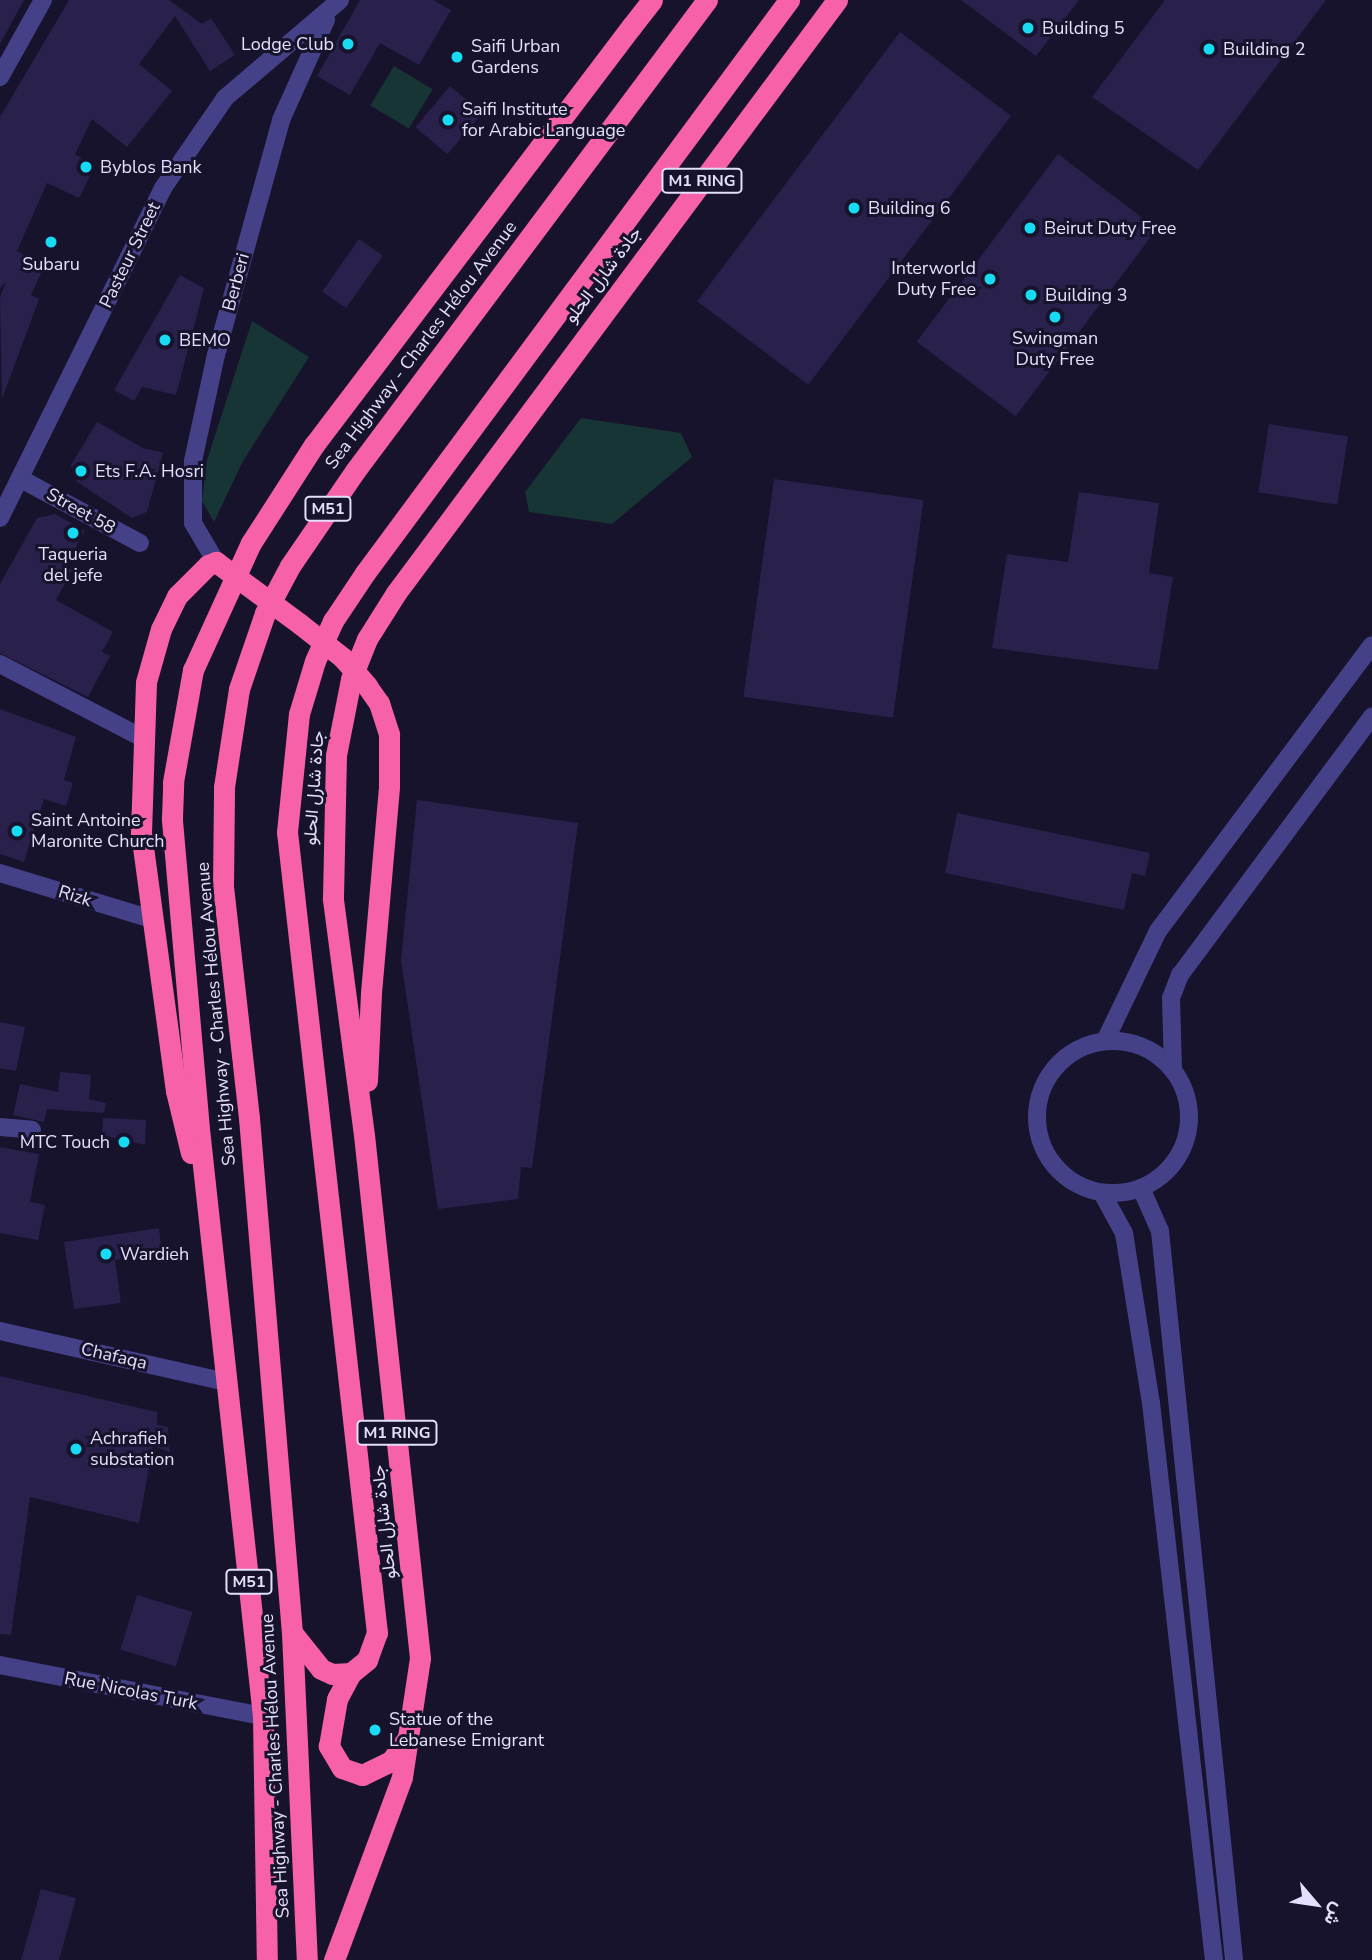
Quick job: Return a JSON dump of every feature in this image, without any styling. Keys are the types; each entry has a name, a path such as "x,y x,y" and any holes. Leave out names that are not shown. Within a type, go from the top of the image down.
{"highway":[{"name":"Sea Highway - Charles Hélou Avenue","path":"267,1960 263,1716 199,1129 172,817 183,712 198,657 251,543 314,445 650,0"},
{"name":"Sea Highway - Charles Hélou Avenue","path":"307,1960 292,1633 249,1118 223,887 224,787 239,689 265,613 290,566 355,471 706,0"},
{"name":"جادة شارل الحلو","path":"789,0 365,572 333,621 299,714 287,832 377,1620 374,1648 351,1672 337,1699 329,1732 333,1758 342,1768 362,1775 374,1773 391,1761 412,1732 419,1682 419,1629 364,1135 333,898 331,817 341,722 367,639 396,593 837,0"},
{"path":"207,1206 176,1091 151,919 141,833 141,737 146,682 161,629 193,576 216,562 343,658 379,703 389,734 389,787 371,994 364,1135"},
{"path":"292,1633 321,1669 332,1674 351,1672"},
{"name":"M1 RING","path":"334,1960 392,1806 412,1732"}],"street":[{"path":"0,77 43,0"},
{"name":"Pasteur Street","path":"0,518 163,188 226,98 337,4"},
{"name":"Berberi","path":"216,562 198,534 190,496 215,355 288,97 337,4"},
{"name":"Street 58","path":"21,479 140,543"},
{"path":"1105,1041 1158,931 1372,645"},
{"path":"0,663 141,737"},
{"path":"1173,1070 1171,998 1180,975 1372,716"},
{"name":"Rizk","path":"0,873 151,919"},
{"path":"1105,1041 1130,1043 1154,1053 1173,1070 1184,1088 1188,1129 1179,1154 1163,1174 1141,1188 1102,1193 1077,1184 1056,1168 1038,1129 1038,1105 1046,1081 1061,1062 1081,1048 1105,1041"},
{"path":"0,1127 32,1130"},
{"path":"1141,1188 1160,1231 1234,1960"},
{"path":"1102,1193 1124,1233 1151,1403 1214,1960"},
{"name":"Chafaqa","path":"0,1331 227,1382"},
{"name":"Rue Nicolas Turk","path":"0,1665 263,1716"}],"green space":[{"path":"394,66 433,89 409,129 370,105"},
{"path":"252,321 309,357 243,461 214,522 202,501 207,460"},
{"path":"581,418 681,433 692,457 612,524 529,512 525,492"}],"building":[{"path":"0,0 24,0 0,44"},
{"path":"69,0 169,0 202,24 211,18 235,55 210,71 175,16 139,64 172,91 127,147 92,119 75,154 95,166 79,198 47,183 17,251 44,267 31,295 39,299 2,399 0,297 6,282 0,288 0,117"},
{"path":"360,0 433,0 451,10 419,65 380,43 350,95 317,76"},
{"name":"Building 5","path":"961,0 1079,0 1036,56"},
{"name":"Building 2","path":"1165,0 1326,0 1198,170 1092,97"},
{"name":"Building 6","path":"900,32 1011,116 808,385 697,301"},
{"name":"Saifi Institute for Arabic Language","path":"450,86 482,113 447,154 415,127"},
{"name":"Building 3","path":"1058,154 1157,229 1016,416 917,342"},
{"path":"359,239 383,256 346,308 322,291"},
{"path":"180,275 204,288 176,395 142,387 134,401 114,390"},
{"path":"97,422 143,448 163,453 147,512 132,518 77,482 71,465"},
{"path":"1269,424 1348,437 1337,505 1258,492"},
{"path":"774,479 924,500 893,718 743,697"},
{"path":"1079,492 1159,503 1149,573 1173,577 1158,670 992,648 1007,554 1068,562"},
{"path":"55,514 85,531 65,566 72,570 56,600 113,632 102,652 110,656 88,697 0,653 0,584 37,518"},
{"path":"0,709 76,737 64,780 73,783 66,806 44,799 24,862 0,854"},
{"path":"417,800 578,823 532,1168 521,1167 518,1199 438,1209 401,960"},
{"path":"957,813 1150,853 1145,876 1132,873 1124,910 945,873"},
{"path":"0,1022 25,1027 16,1071 0,1068"},
{"path":"60,1072 91,1075 89,1099 106,1103 104,1113 47,1109 44,1122 13,1115 20,1084 58,1092"},
{"path":"103,1118 146,1120 145,1145 102,1135"},
{"path":"0,1147 39,1154 30,1202 45,1205 38,1240 0,1233"},
{"path":"159,1228 162,1253 115,1260 121,1303 74,1309 64,1242"},
{"name":"Achrafieh substation","path":"0,1376 157,1412 157,1425 168,1427 170,1452 153,1446 139,1523 30,1497 11,1635 0,1634"},
{"path":"137,1595 192,1612 176,1666 120,1650"},
{"path":"41,1889 76,1898 59,1960 21,1960"}],"place":[{"name":"Building 5","path":"1028,28"},
{"name":"Lodge Club","path":"348,44"},
{"name":"Building 2","path":"1209,49"},
{"name":"Saifi Urban Gardens","path":"457,57"},
{"name":"Saifi Institute for Arabic Language","path":"448,120"},
{"name":"Byblos Bank","path":"86,167"},
{"name":"Building 6","path":"854,208"},
{"name":"Beirut Duty Free","path":"1030,228"},
{"name":"Subaru","path":"51,242"},
{"name":"Interworld Duty Free","path":"990,279"},
{"name":"Building 3","path":"1031,295"},
{"name":"Swingman Duty Free","path":"1055,317"},
{"name":"BEMO","path":"165,340"},
{"name":"Ets F.A. Hosri","path":"81,471"},
{"name":"Taqueria del jefe","path":"73,533"},
{"name":"Saint Antoine Maronite Church","path":"17,831"},
{"name":"MTC Touch","path":"124,1142"},
{"name":"Wardieh","path":"106,1254"},
{"name":"Achrafieh substation","path":"76,1449"},
{"name":"Statue of the Lebanese Emigrant","path":"375,1730"}]}
